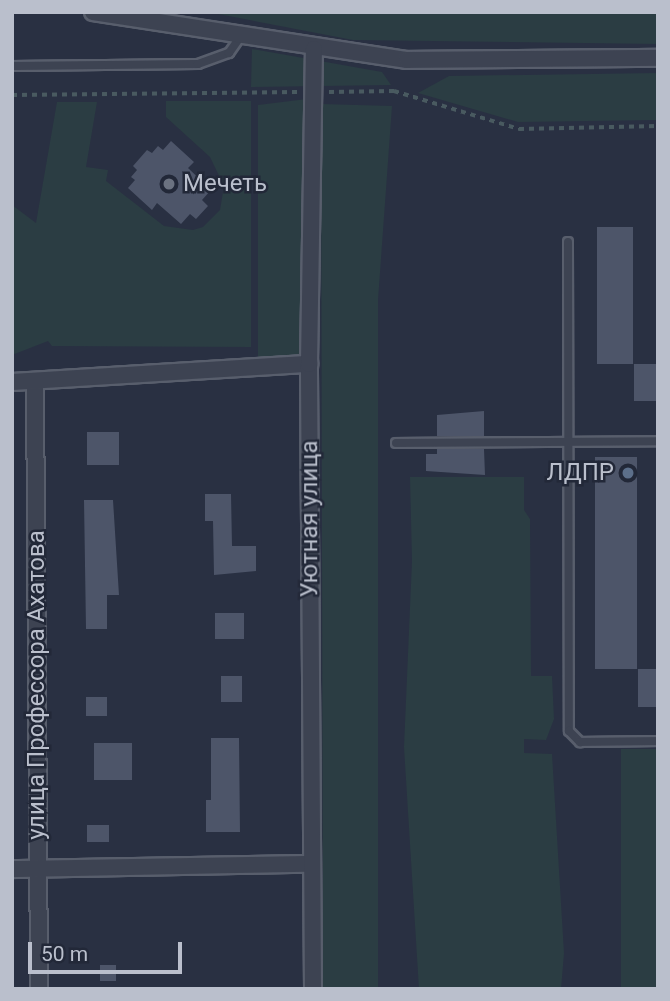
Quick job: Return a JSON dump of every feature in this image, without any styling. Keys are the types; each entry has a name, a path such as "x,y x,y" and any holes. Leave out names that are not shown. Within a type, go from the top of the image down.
{"street":[{"path":"93,12 314,49 407,60 658,58"},
{"name":"Уютная улица","path":"313,989 309,364 314,49"},
{"path":"12,382 309,364"},
{"name":"улица Профессора Ахатова","path":"35,382 39,989"},
{"path":"12,869 312,864"}],"lane":[{"path":"12,66 198,64 229,53 242,36"},
{"path":"568,242 569,732 580,742 658,741"},
{"path":"396,443 658,441"}],"path":[{"path":"12,95 394,91 519,129 658,126"}],"shaded area":[{"path":"208,12 658,12 658,44 353,40"},
{"path":"252,49 382,72 391,85 251,87"},
{"path":"658,73 658,120 518,122 418,93 449,76"},
{"path":"307,99 301,356 258,359 258,105"},
{"path":"166,101 251,101 251,347 52,346 48,341 12,355 12,205 36,223 57,102 97,102 86,167 108,170 106,181 164,226 193,230 203,227 220,210 224,186 210,157 166,117"},
{"path":"321,104 392,106 378,300 378,989 323,989"},
{"path":"410,477 524,477 524,510 530,519 531,676 552,676 554,719 546,740 524,739 524,753 552,754 564,953 561,989 419,989 404,747 412,561"},
{"path":"621,749 658,749 658,989 621,989"}],"building":[{"name":"Мечеть","path":"171,141 194,162 188,168 211,190 202,200 208,206 196,219 190,214 181,224 157,203 152,210 128,188 135,180 131,177 137,170 133,166 147,150 152,153 158,146 163,150"},
{"path":"597,227 633,227 633,364 597,364"},
{"path":"634,364 658,364 658,401 634,401"},
{"path":"484,411 484,436 437,436 437,415"},
{"path":"87,432 119,432 119,465 87,465"},
{"path":"437,449 484,449 485,475 426,471 426,454 437,454"},
{"path":"595,457 637,457 637,669 595,669"},
{"path":"205,494 231,494 232,546 256,546 256,571 214,575 213,521 205,521"},
{"path":"84,500 113,500 119,595 107,595 107,629 86,629"},
{"path":"215,613 244,613 244,639 215,639"},
{"path":"638,669 658,669 658,707 638,707"},
{"path":"221,676 242,676 242,702 221,702"},
{"path":"86,697 107,697 107,716 86,716"},
{"path":"211,738 239,738 240,832 206,832 206,800 211,800"},
{"path":"94,743 132,743 132,780 94,780"},
{"path":"87,825 109,825 109,842 87,842"},
{"path":"100,965 116,965 116,981 100,981"}],"place":[{"name":"Мечеть","path":"169,184"},
{"name":"ЛДПР","path":"628,473"}]}
